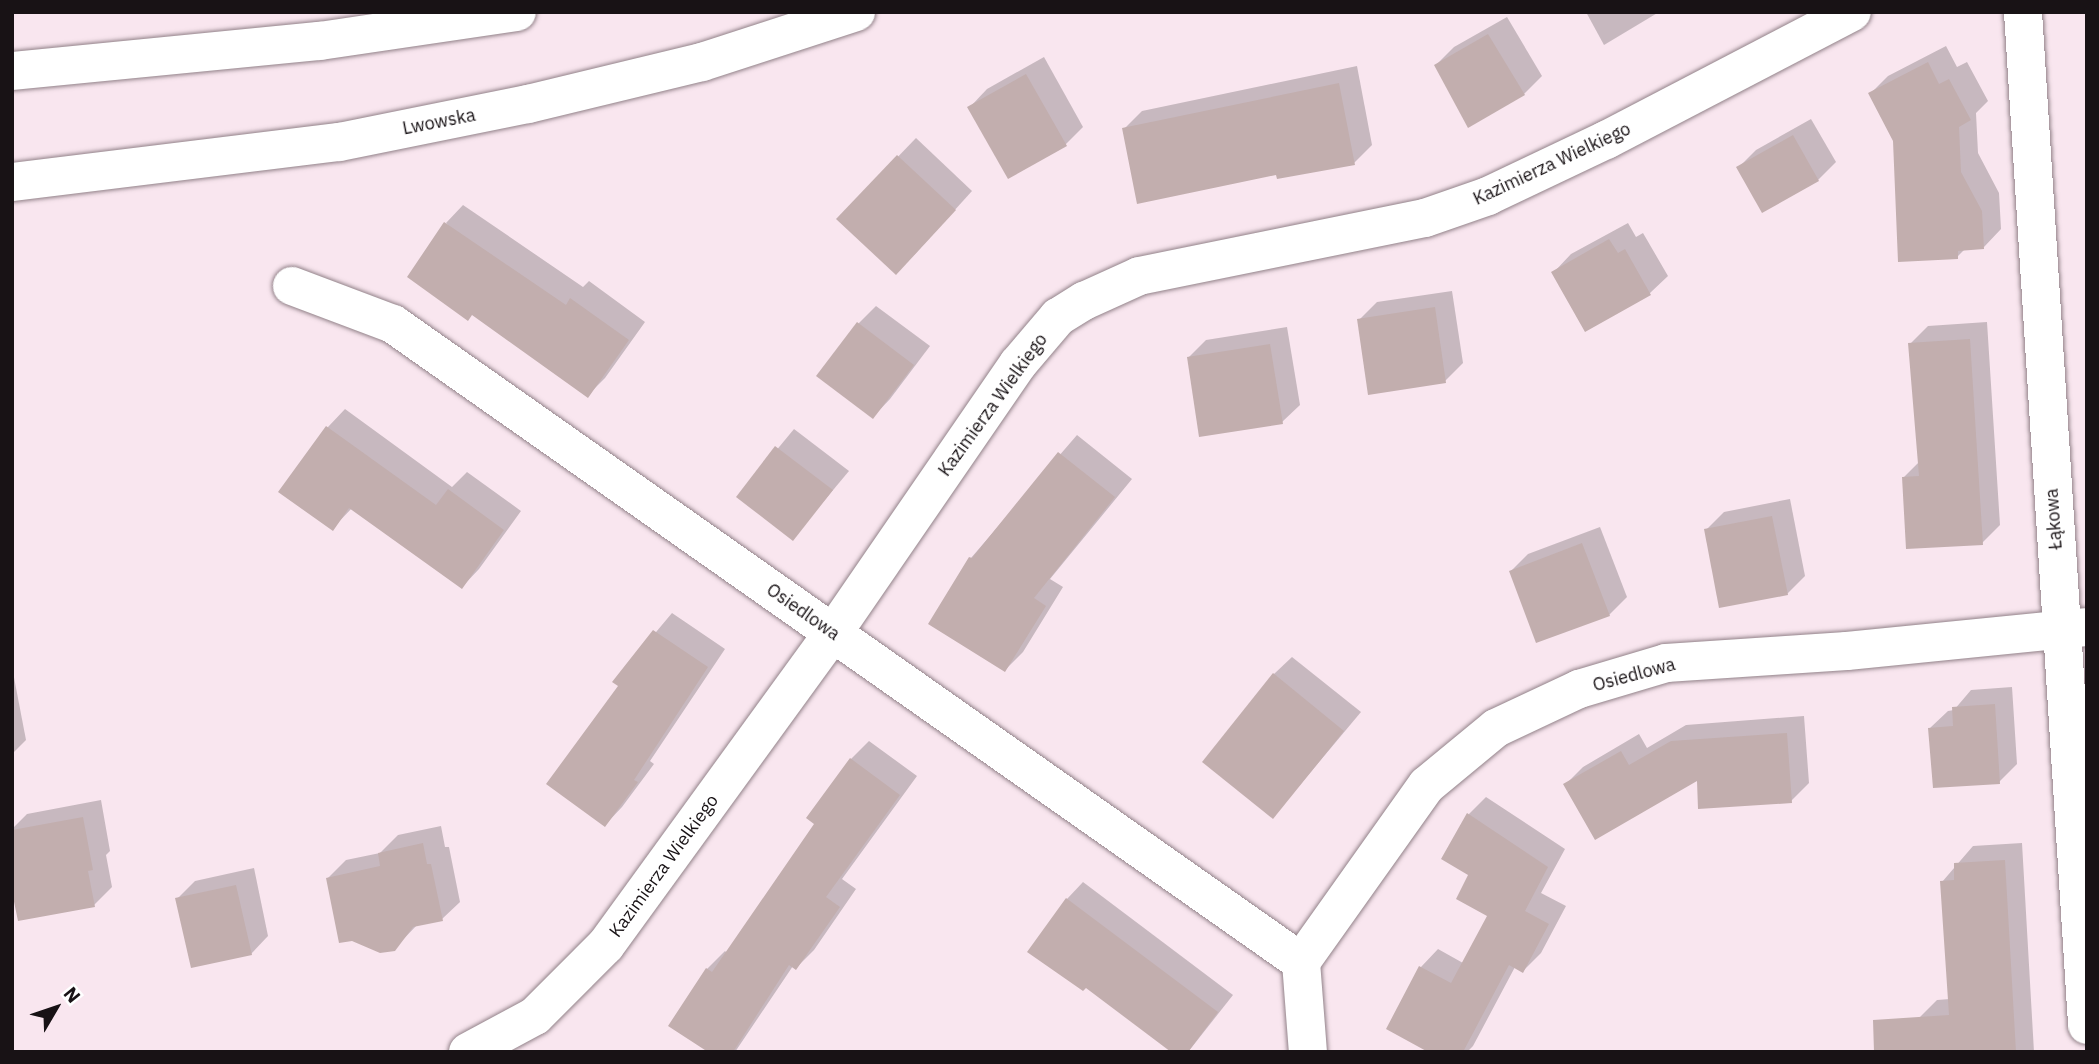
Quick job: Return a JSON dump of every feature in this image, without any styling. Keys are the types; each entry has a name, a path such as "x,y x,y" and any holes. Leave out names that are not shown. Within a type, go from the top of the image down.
{"street":[{"path":"12,71 320,41 517,12"},
{"name":"Lwowska","path":"12,182 339,142 515,107 702,62 856,12"},
{"name":"Kazimierza Wielkiego","path":"468,1052 535,1016 606,945 834,634 1018,364 1058,317 1084,301 1139,276 1424,218 1488,196 1606,141 1852,12"},
{"name":"Łąkowa","path":"2022,12 2073,628 2087,1025"},
{"name":"Osiedlowa","path":"292,286 393,324 1301,962 1427,785 1496,728 1579,689 1666,663 1847,651 2073,628"},
{"path":"1301,962 1308,1052"}],"building":[{"path":"1488,34 1525,95 1468,128 1434,65"},
{"path":"1928,62 1939,84 1949,79 1971,120 1959,127 1961,172 1982,211 1984,249 1958,251 1958,259 1898,262 1893,141 1868,93"},
{"path":"1026,74 1067,146 1008,179 967,107"},
{"path":"1339,83 1355,165 1277,179 1276,175 1137,204 1122,128"},
{"path":"1793,135 1819,181 1762,213 1736,167"},
{"path":"897,155 956,210 896,275 836,219"},
{"path":"444,222 566,305 570,298 629,340 588,398 472,315 468,321 407,277"},
{"path":"1609,239 1618,253 1625,249 1651,295 1585,332 1551,272"},
{"path":"1435,307 1446,383 1368,395 1357,319"},
{"path":"857,322 914,365 873,419 816,376"},
{"path":"1970,339 1983,545 1906,549 1902,477 1919,476 1908,343"},
{"path":"1270,344 1283,424 1199,437 1187,357"},
{"path":"326,426 436,505 448,489 504,530 462,589 349,508 333,531 278,492"},
{"path":"775,446 833,490 793,541 736,497"},
{"path":"1058,452 1115,497 1034,598 1046,606 1005,672 928,624 969,557 972,558"},
{"path":"1772,516 1788,595 1719,608 1704,529"},
{"path":"1582,543 1610,616 1536,643 1509,571"},
{"path":"653,630 708,667 634,780 638,782 605,827 546,784 618,686 612,682"},
{"path":"1273,673 1344,731 1273,819 1202,762"},
{"path":"1995,704 2000,784 1933,788 1928,728 1953,726 1952,707"},
{"path":"1787,733 1792,803 1698,809 1697,781 1595,840 1563,784 1621,751 1629,765 1671,741"},
{"path":"850,758 900,795 826,897 840,907 796,970 789,965 733,1052 708,1052 668,1026 706,968 712,972 814,824 806,818"},
{"path":"1467,813 1548,867 1525,911 1549,924 1523,973 1509,965 1463,1052 1428,1052 1386,1029 1419,966 1451,983 1487,916 1456,899 1468,875 1441,859"},
{"path":"83,817 93,870 88,871 95,907 18,921 12,892 12,830"},
{"path":"423,843 427,864 431,864 443,921 413,927 395,951 380,953 352,941 339,943 326,878 380,866 378,853"},
{"path":"2005,860 2016,1052 1874,1052 1873,1020 1949,1015 1940,881 1954,880 1954,863"},
{"path":"236,885 252,955 191,968 175,898"},
{"path":"1066,898 1218,1012 1188,1052 1171,1052 1086,988 1083,991 1027,952"}]}
